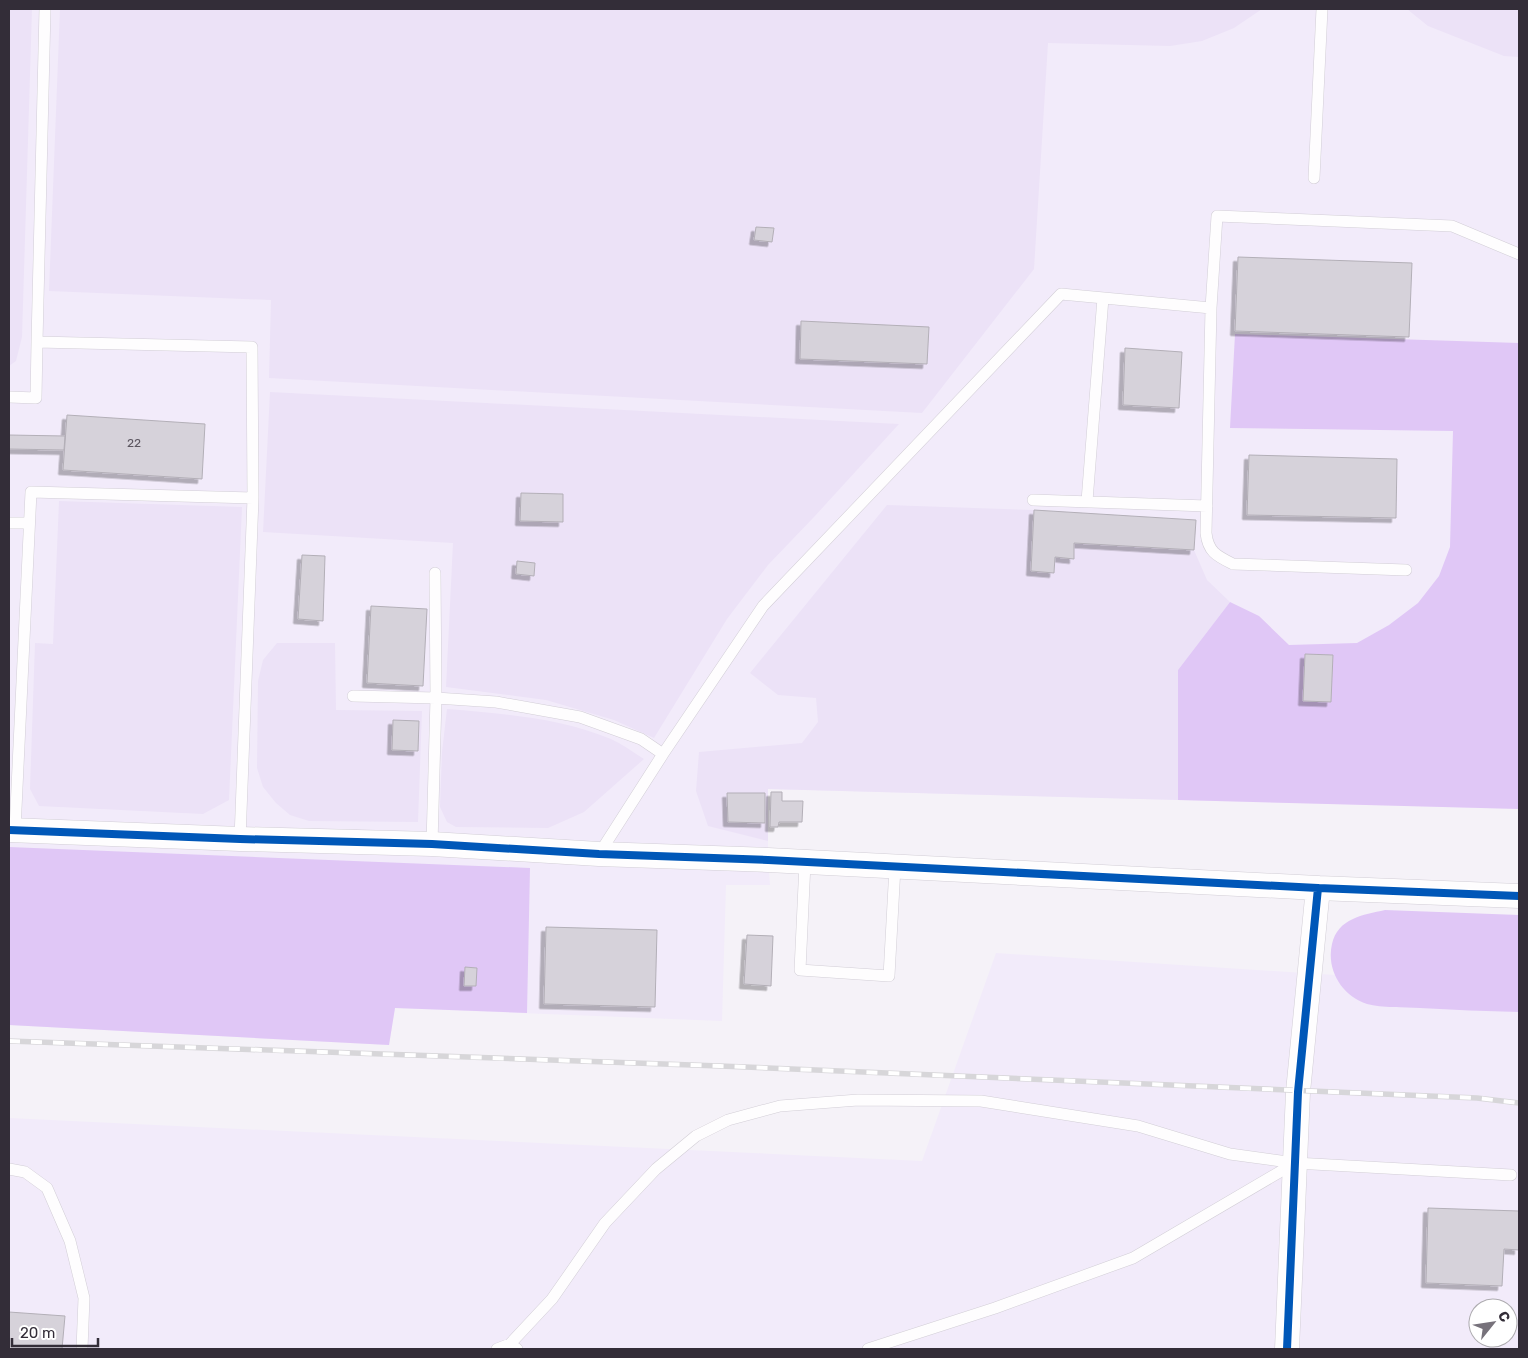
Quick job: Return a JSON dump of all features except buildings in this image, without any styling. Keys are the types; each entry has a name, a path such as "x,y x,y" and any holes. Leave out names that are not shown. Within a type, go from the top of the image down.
{"street":[{"path":"12,830 432,844 599,854 768,860 1318,888 1519,896"},
{"path":"1287,1349 1298,1092 1318,888"}],"lane":[{"path":"9,397 36,398 45,9"},
{"path":"1314,178 1322,9"},
{"path":"1406,570 1233,564 1217,556 1207,545 1211,308 1217,216 1452,226 1519,254"},
{"path":"599,854 763,606 1061,294 1211,308"},
{"path":"1087,501 1103,298"},
{"path":"37,342 252,347 253,498 240,839"},
{"path":"12,830 31,492 253,498"},
{"path":"1033,500 1207,506"},
{"path":"9,523 29,523"},
{"path":"432,844 436,698 435,573"},
{"path":"353,696 496,702 580,717 641,739 664,754"},
{"path":"806,863 800,970 889,976 895,867"},
{"path":"497,1349 513,1347 552,1299 605,1223 656,1169 696,1136 728,1120 780,1106 858,1100 981,1101 1138,1126 1230,1154 1295,1163 1511,1175"},
{"path":"868,1349 995,1308 1133,1258 1295,1163"},
{"path":"9,1169 25,1172 47,1188 70,1241 84,1298 82,1349"}],"shaded area":[{"path":"9,9 1519,9 1519,809 768,789 770,885 726,885 722,1021 395,1008 389,1045 9,1025"},
{"path":"9,9 32,9 22,337 16,361 9,366"},
{"path":"60,9 1262,9 1234,28 1202,41 1170,46 1048,43 1034,269 922,413 269,378 271,300 49,291"},
{"path":"1407,9 1519,9 1519,57 1504,56 1428,26"},
{"path":"1235,334 1519,343 1519,809 1178,800 1178,670 1230,602 1259,616 1289,645 1357,643 1389,625 1418,603 1439,576 1450,547 1453,431 1230,428"},
{"path":"270,392 899,424 768,565 727,619 654,738 614,720 546,700 446,687 453,543 263,532"},
{"path":"59,501 242,507 229,800 203,814 39,806 30,789 35,643 53,644"},
{"path":"887,505 1034,510 1031,571 1054,573 1055,557 1074,558 1074,543 1194,550 1207,580 1230,602 1178,670 1178,800 768,789 768,841 708,826 696,791 699,752 802,743 818,722 816,698 778,695 750,673"},
{"path":"277,643 335,643 336,710 422,711 418,822 309,821 290,815 276,803 263,787 257,768 258,681 263,660"},
{"path":"447,709 530,718 571,726 611,739 644,759 584,812 548,828 456,827 447,822 440,807 442,752"},
{"path":"9,847 530,868 527,1013 395,1008 389,1045 9,1025"},
{"path":"1385,910 1519,915 1519,1012 1379,1006 1367,1004 1350,995 1338,981 1331,963 1332,944 1335,935 1340,928 1352,919"},
{"path":"996,953 1519,987 1519,1349 9,1349 9,1118 922,1161"}],"railway":[{"path":"9,1041 720,1066 1477,1098 1519,1103"}],"cycle path":[{"path":"9,830 432,844 599,854 768,860 1318,888 1519,896"},
{"path":"1287,1349 1298,1092 1318,888"}]}
